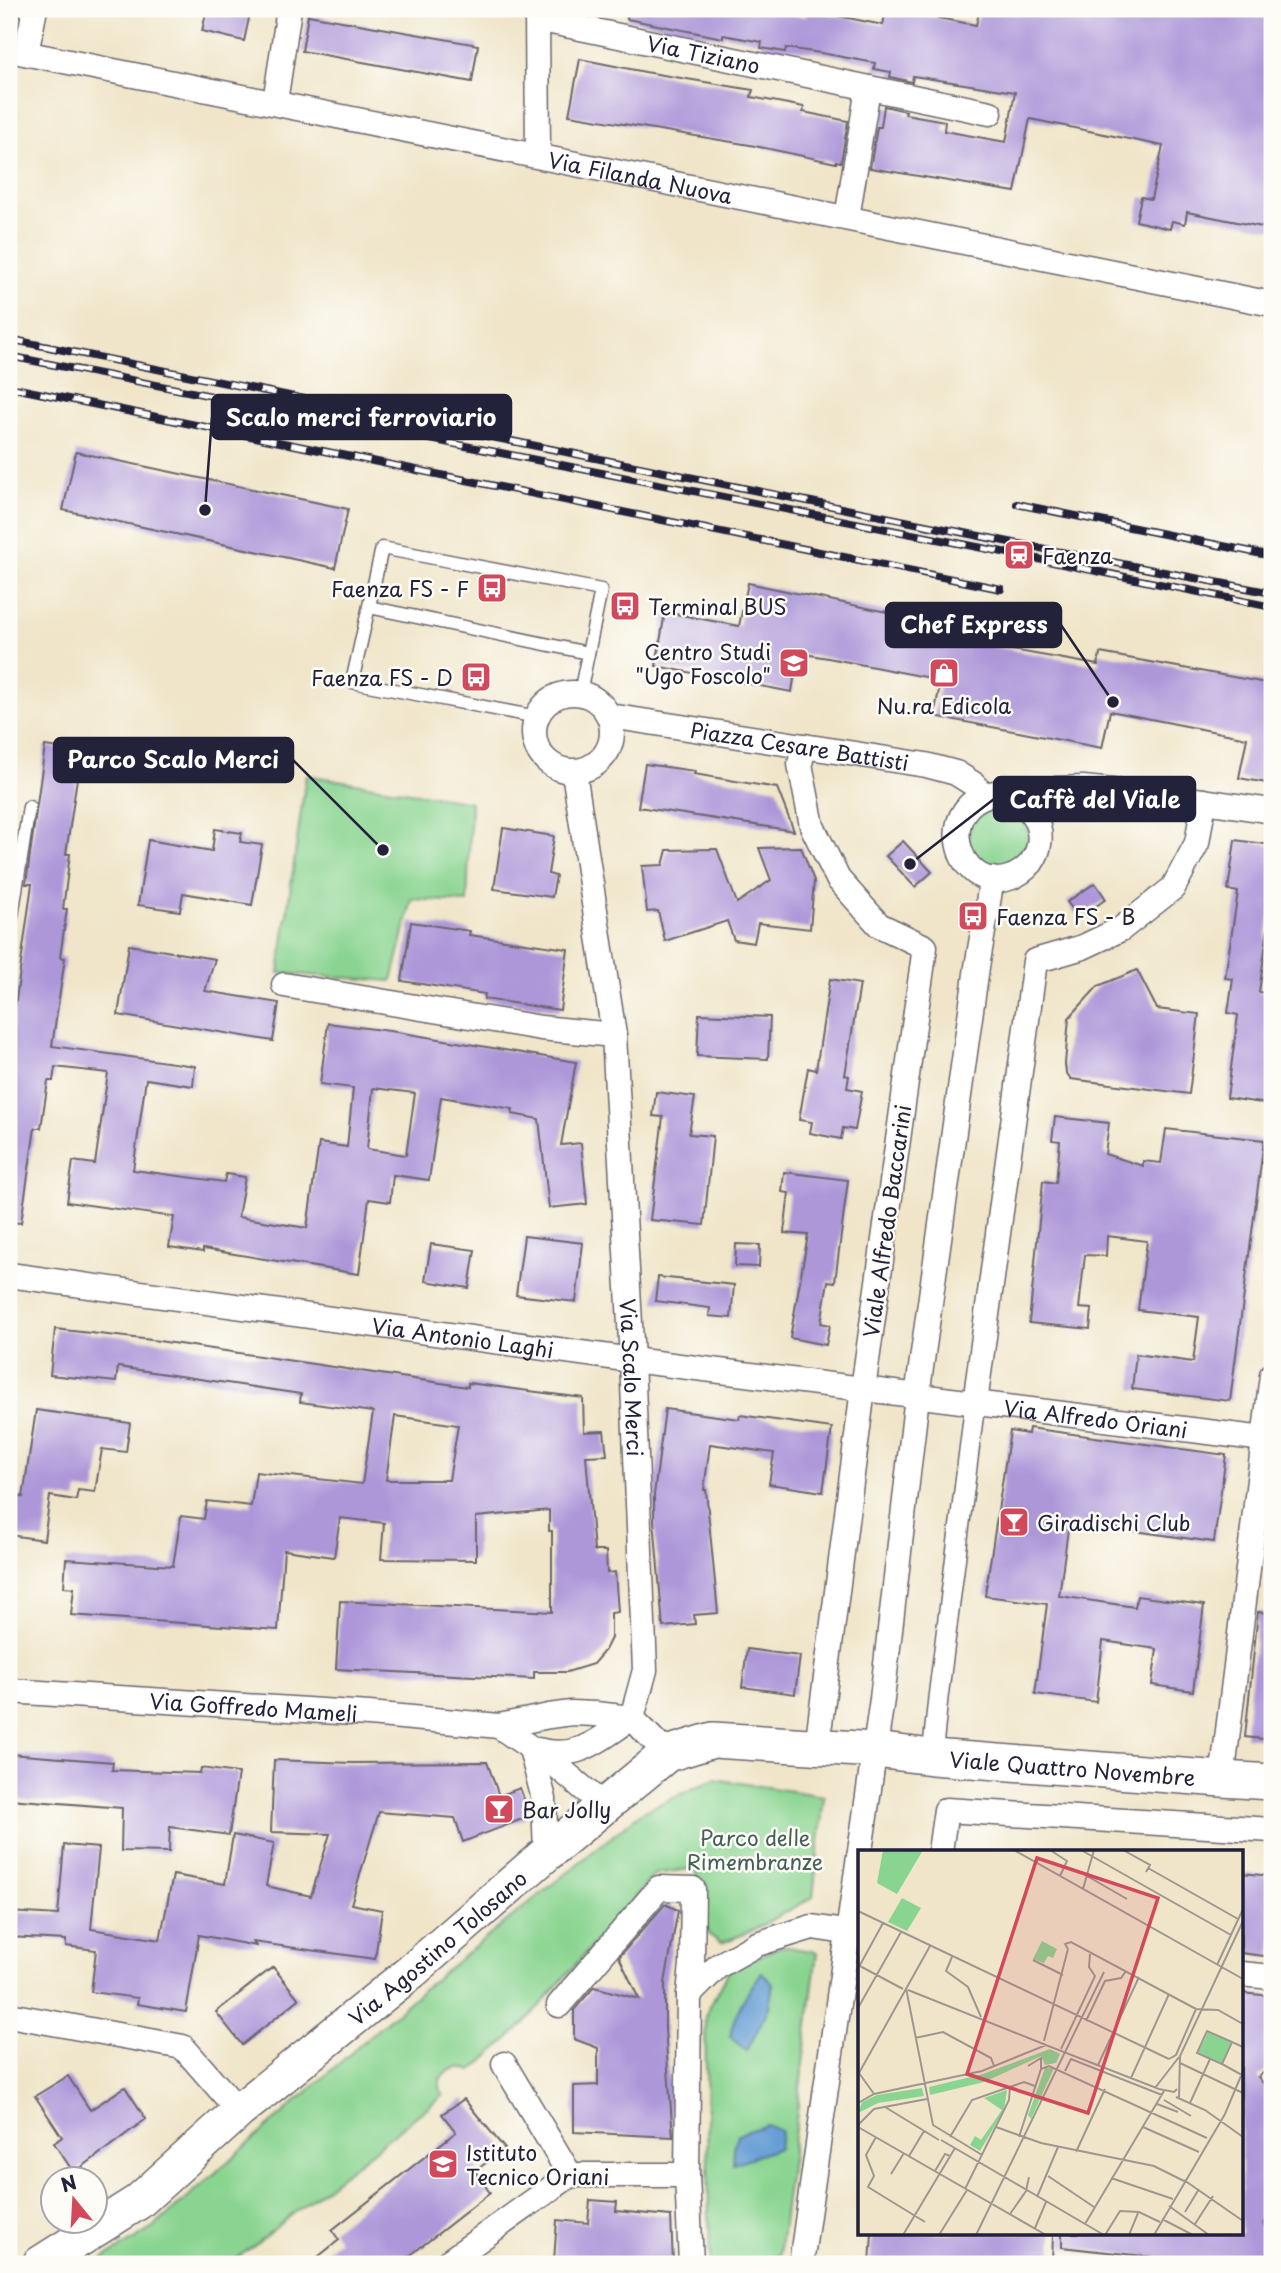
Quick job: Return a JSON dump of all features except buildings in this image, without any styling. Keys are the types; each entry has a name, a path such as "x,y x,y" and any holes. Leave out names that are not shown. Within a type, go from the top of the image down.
{"main road":[{"name":"Via Agostino Tolosano","path":"40,2264 138,2202 239,2111 412,1971 546,1854 667,1754 713,1740 875,1750"},
{"name":"Viale Quattro Novembre","path":"875,1750 932,1757 1272,1782"}],"street":[{"path":"18,52 35,9"},
{"path":"275,102 289,9"},
{"path":"537,14 538,156"},
{"name":"Via Tiziano","path":"537,14 990,113"},
{"name":"Via Filanda Nuova","path":"18,52 1272,304"},
{"path":"847,218 869,88"},
{"path":"580,693 603,705 610,716 613,729 607,753 587,769 575,772 550,764 535,743 537,717 544,706 555,697 580,693"},
{"name":"Piazza Cesare Battisti","path":"610,716 926,765 956,773 975,785 979,798"},
{"name":"Viale Alfredo Baccarini","path":"804,746 800,764 812,826 838,879 879,925 925,947 863,1389 817,1746"},
{"name":"Via Scalo Merci","path":"575,772 614,1035 632,1360 645,1670 632,1718"},
{"path":"1019,798 1057,789 1083,788 1272,811"},
{"path":"1001,792 1019,798 1035,819 1039,843 1032,861 1024,870 992,877 965,862 957,839 962,815 979,798 1001,792"},
{"path":"932,1757 975,1403 1035,961 1083,947 1121,929 1173,888 1197,843 1204,801"},
{"path":"861,1850 917,1396 992,877"},
{"path":"284,985 541,1028 614,1035"},
{"name":"Via Antonio Laghi","path":"9,1275 917,1396"},
{"path":"1222,1779 1268,1439 1272,1375"},
{"name":"Via Alfredo Oriani","path":"917,1396 1268,1439"},
{"name":"Via Goffredo Mameli","path":"9,1691 369,1714 499,1726 571,1713 632,1718"},
{"path":"632,1718 667,1754"},
{"name":"Via Goffredo Mameli","path":"531,1748 554,1755 570,1754 632,1718"},
{"name":"Via Goffredo Mameli","path":"499,1726 558,1766 604,1806"},
{"path":"531,1748 544,1799 546,1854"},
{"path":"940,1850 946,1810 1272,1830"},
{"path":"802,2264 854,1933 858,1880"},
{"path":"559,2005 659,1888 693,1889 687,2175 691,2264"},
{"path":"689,1995 718,1966 757,1944 812,1927 854,1933"},
{"path":"1242,1974 1272,1977"},
{"path":"9,2015 183,2047 239,2111"},
{"path":"505,2064 570,2175"},
{"path":"451,2262 570,2175 687,2175"}],"lane":[{"path":"537,717 352,682 382,548 601,590 580,693"},
{"path":"369,607 588,653"},
{"path":"9,935 29,807"}],"green space":[{"path":"306,775 471,802 467,902 412,899 392,981 279,973"},
{"path":"992,806 1004,806 1023,819 1028,836 1026,848 1015,861 1004,866 992,866 973,853 968,842 968,830 981,811"},
{"name":"Parco delle Rimembranze","path":"714,1779 824,1796 813,1897 751,1931 721,1943 708,1934 696,1868 655,1874 521,2027 472,2071 454,2068 447,2072 440,2079 443,2095 230,2264 95,2264 153,2228 429,1984 642,1812"},
{"path":"781,1946 817,1952 778,2264 710,2264 705,2016 728,1971"}],"water":[{"path":"762,1972 773,1984 769,2007 747,2051 730,2037 738,2011"},
{"path":"767,2125 781,2131 779,2148 733,2164 738,2134"}],"railway":[{"path":"9,339 1272,593"},
{"path":"9,356 1272,607"},
{"path":"9,387 1001,589"},
{"path":"1017,504 1272,556"}],"place":[{"name":"Scalo merci ferroviario","path":"205,510"},
{"name":"Faenza","path":"1019,555"},
{"name":"Faenza FS - F","path":"492,588"},
{"name":"Terminal BUS","path":"625,606"},
{"name":"Centro Studi \"Ugo Foscolo\"","path":"794,663"},
{"name":"Nu.ra Edicola","path":"944,673"},
{"name":"Faenza FS - D","path":"476,677"},
{"name":"Chef Express","path":"1113,702"},
{"name":"Parco Scalo Merci","path":"383,850"},
{"name":"Caffè del Viale","path":"910,864"},
{"name":"Faenza FS - B","path":"973,916"},
{"name":"Giradischi Club","path":"1014,1522"},
{"name":"Bar Jolly","path":"499,1809"},
{"name":"Istituto Tecnico Oriani","path":"443,2164"}]}
